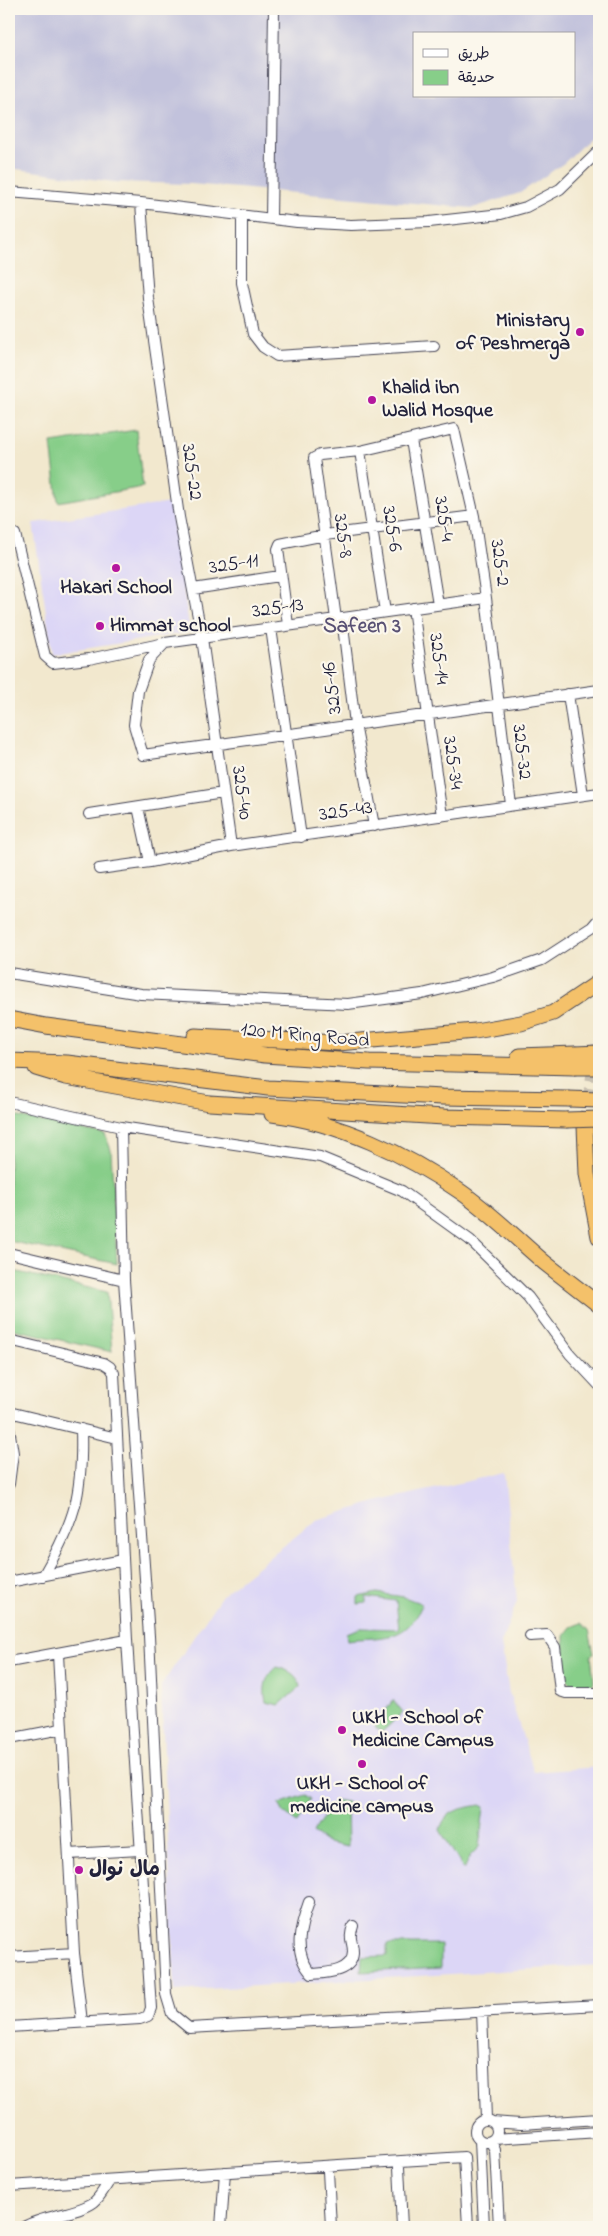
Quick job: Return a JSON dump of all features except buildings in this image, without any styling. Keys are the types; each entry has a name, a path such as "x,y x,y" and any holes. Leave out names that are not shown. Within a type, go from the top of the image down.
{"highway":[{"path":"46,1026 269,1042 355,1042 475,1031 520,1024 564,1008 599,982"},
{"name":"120 M Ring Road","path":"9,1019 46,1026 265,1055 345,1060 574,1060 599,1067"},
{"path":"574,1060 599,1053"},
{"path":"11,1061 67,1064 268,1088 442,1097 599,1100"},
{"path":"11,1061 66,1077 209,1102 231,1108 277,1114 334,1128 405,1158 463,1193 599,1305"},
{"path":"209,1102 444,1117 599,1119"},
{"path":"584,1126 587,1174 599,1237"}],"street":[{"path":"271,219 274,9"},
{"path":"9,192 141,203 324,224 378,225 453,220 501,214 526,207 549,196 569,181 599,151"},
{"name":"325-22","path":"141,203 148,298 179,516 202,638 216,745"},
{"path":"242,216 242,283 253,334 263,347 277,356 434,346"},
{"name":"325-2","path":"411,440 454,429 474,516 486,598 498,704"},
{"path":"360,451 411,440"},
{"name":"325-4","path":"411,440 438,604"},
{"name":"325-8","path":"339,618 314,458 320,455 360,451"},
{"name":"325-6","path":"360,451 386,612"},
{"path":"288,625 280,576 279,545 325,535 474,516"},
{"name":"325-13","path":"15,534 42,648 45,656 53,663 88,659 164,643 486,598"},
{"name":"325-11","path":"193,589 280,576"},
{"name":"325-14","path":"414,608 428,714"},
{"name":"325-16","path":"339,618 355,724 374,826"},
{"path":"271,628 301,837"},
{"path":"164,643 149,660 138,691 134,725 143,755 599,690"},
{"path":"568,694 583,795"},
{"name":"325-32","path":"498,704 510,805"},
{"name":"325-34","path":"428,714 442,816"},
{"name":"325-40","path":"216,745 231,846"},
{"name":"325-43","path":"99,869 150,862 231,846 599,793"},
{"path":"89,814 223,794"},
{"path":"138,807 150,862"},
{"path":"9,973 141,994 348,1004 422,994 492,977 542,960 593,927 599,920"},
{"path":"9,1102 121,1127 320,1158 402,1190 470,1240 528,1297 558,1340 599,1385"},
{"path":"121,1127 124,1280 149,1636 166,1994 172,2014 189,2028 599,2006"},
{"path":"9,1253 124,1280"},
{"path":"9,1340 104,1363 110,1367 114,1377 127,1640 151,2011 143,2019 9,2027"},
{"path":"9,1412 117,1438"},
{"path":"9,1428 13,1453 9,1484"},
{"path":"43,1576 66,1534 75,1512 81,1478 81,1430"},
{"path":"9,1582 123,1560"},
{"path":"530,1636 547,1635 555,1647 560,1691 566,1693 599,1693"},
{"path":"9,1662 127,1640"},
{"path":"58,1654 74,1953 82,2022"},
{"path":"9,1738 61,1729"},
{"path":"69,1854 140,1850"},
{"path":"308,1902 302,1921 299,1948 303,1964 312,1974 342,1969 350,1962 353,1953 349,1939 353,1926"},
{"path":"9,1956 74,1953"},
{"path":"482,2011 490,2121 498,2132 493,2140 499,2227"},
{"path":"484,2227 480,2140 475,2130 478,2123 490,2121 521,2124 599,2119"},
{"path":"480,2140 599,2132"},
{"path":"9,2186 464,2157 468,2227"},
{"path":"400,2167 402,2227"},
{"path":"221,2227 225,2172"},
{"path":"328,2172 331,2227"},
{"path":"24,2227 42,2218 92,2203 110,2180"}],"shaded area":[{"path":"9,9 599,9 599,129 564,163 520,193 473,208 191,184 115,182 9,168"},
{"path":"170,503 190,632 52,654 33,523"},
{"name":"UKH - School of Medicine Campus","path":"504,1473 517,1601 501,1643 509,1693 534,1772 599,1767 599,1965 175,1991 161,1686 222,1595 316,1520 376,1502"}],"green space":[{"path":"136,430 143,487 58,502 51,443"},
{"path":"9,1115 105,1134 111,1150 117,1264 9,1241"},
{"path":"9,1270 107,1292 112,1352 9,1328"},
{"path":"377,1593 404,1597 420,1603 421,1607 415,1619 400,1632 391,1636 347,1640 346,1633 361,1628 399,1629 396,1601 366,1597 366,1603 358,1604 358,1597"},
{"path":"581,1623 589,1630 594,1654 591,1655 594,1682 593,1684 571,1686 565,1676 564,1636 571,1627"},
{"path":"276,1667 292,1673 300,1687 279,1705 266,1702 265,1697 267,1679"},
{"path":"393,1700 403,1712 382,1732 375,1727"},
{"path":"305,1795 311,1799 297,1823 284,1813 279,1804"},
{"path":"334,1800 347,1802 348,1847 327,1843 313,1833"},
{"path":"480,1805 484,1807 479,1847 470,1856 464,1870 440,1830 450,1814 461,1809"},
{"path":"387,1944 441,1944 441,1968 361,1972 362,1957 387,1956"}],"tunnel":[{"path":"585,1126 599,1045"}],"place":[{"name":"Ministary of Peshmerga","path":"580,332"},
{"name":"Khalid ibn Walid Mosque","path":"372,400"},
{"name":"Hakari School","path":"116,568"},
{"name":"Himmat school","path":"100,626"},
{"name":"UKH - School of Medicine Campus","path":"342,1730"},
{"name":"UKH - School of medicine campus","path":"362,1764"},
{"name":"مال نوال","path":"79,1870"}],"district":[{"name":"Safeen 3","path":"362,627"}]}
